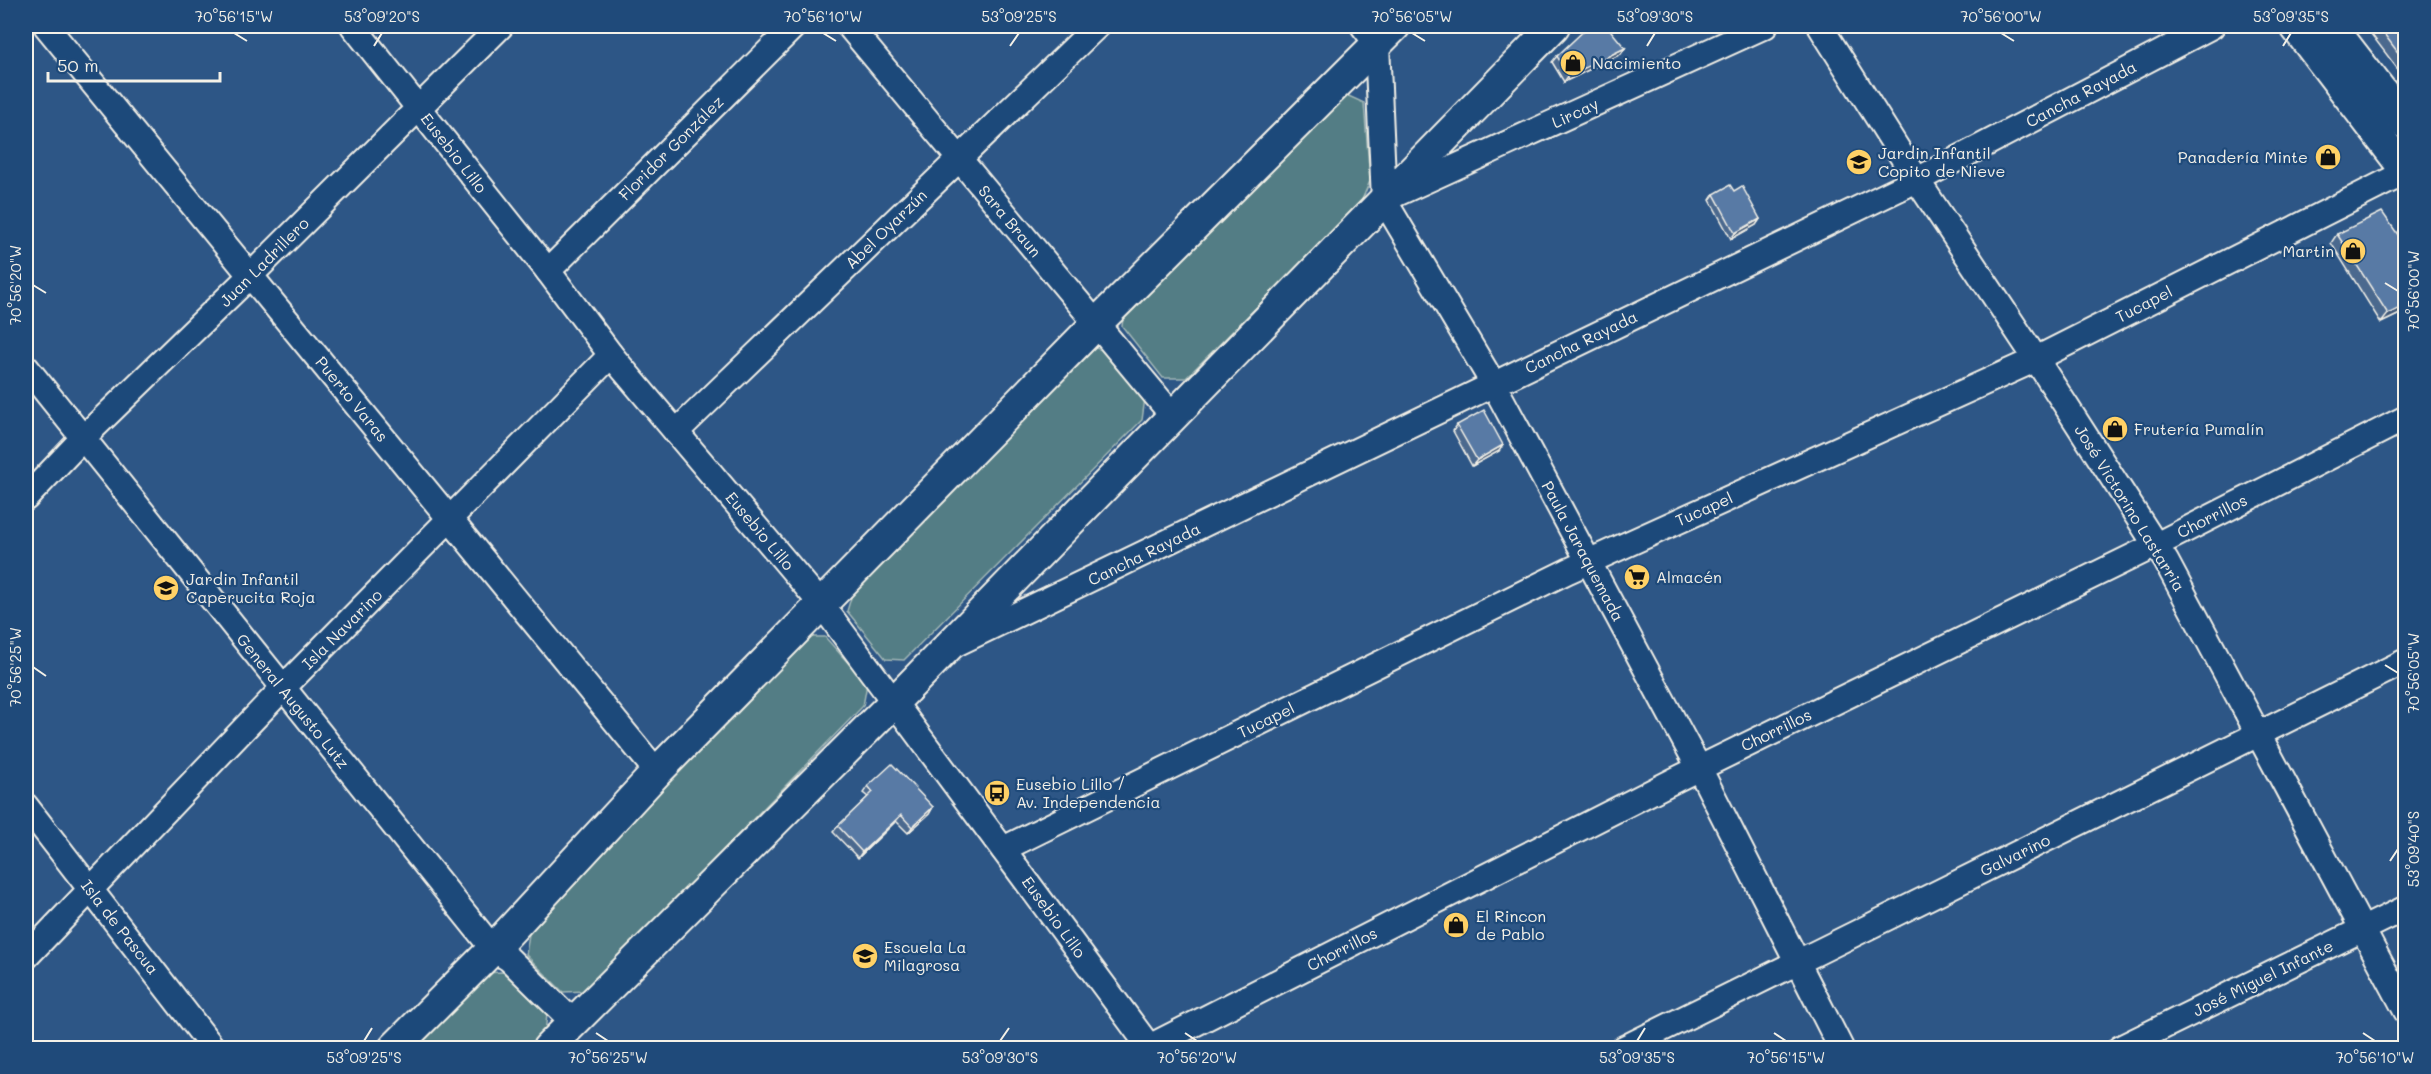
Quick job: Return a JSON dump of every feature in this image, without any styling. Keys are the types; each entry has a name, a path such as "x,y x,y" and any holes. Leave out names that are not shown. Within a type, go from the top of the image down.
{"main road":[{"path":"548,1048 894,702 1554,26"},
{"path":"2295,26 2406,171"},
{"path":"2331,26 2406,123"},
{"path":"394,1048 493,949 657,772 1378,32"}],"street":[{"name":"Puerto Varas","path":"46,26 252,274 449,520 657,772"},
{"name":"Eusebio Lillo","path":"353,26 548,271 611,355 822,604 1150,1048"},
{"name":"Juan Ladrillero","path":"26,498 82,439 252,274 501,26"},
{"name":"Floridor González","path":"548,271 794,26"},
{"name":"Sara Braun","path":"849,26 1173,416"},
{"name":"Abel Oyarzún","path":"676,432 1097,26"},
{"name":"Lircay","path":"1384,200 1765,26"},
{"name":"José Victorino Lastarria","path":"1820,26 1917,180 2156,544 2406,1011"},
{"name":"Cancha Rayada","path":"945,649 1917,180 2212,26"},
{"name":"Paula Jaraquemada","path":"1378,32 1384,200 1494,385 1700,768 1841,1048"},
{"name":"Tucapel","path":"1003,849 1589,562 2036,359 2406,171"},
{"name":"Isla Navarino","path":"26,957 283,688 611,355"},
{"name":"General Augusto Lutz","path":"26,368 493,949 509,959 573,1022"},
{"name":"Chorrillos","path":"1150,1048 1700,768 2156,544 2406,418"},
{"name":"Galvarino","path":"1624,1048 2406,661"},
{"name":"Isla de Pascua","path":"26,806 213,1048"},
{"name":"José Miguel Infante","path":"2120,1048 2406,908"}],"green space":[{"path":"1342,93 1364,103 1370,181 1361,202 1186,378 1163,378 1122,326 1125,306"},
{"path":"1091,347 1108,351 1145,398 1142,420 904,660 886,659 847,611 854,588"},
{"path":"803,637 825,637 867,684 863,706 586,991 563,992 526,955 529,934"},
{"path":"503,972 547,1014 545,1033 531,1048 410,1048 483,973"}],"building":[{"name":"Nacimiento","path":"1589,26 1607,26 1625,48 1568,76 1557,56"},
{"path":"2378,26 2406,26 2406,63"},
{"path":"1730,185 1734,191 1742,186 1760,219 1735,233 1714,194"},
{"path":"2382,212 2406,246 2406,305 2388,314 2337,234"},
{"path":"1484,410 1503,445 1477,460 1457,425"},
{"path":"892,764 933,807 912,827 901,815 862,852 838,826 873,792 868,786"}],"place":[{"name":"Nacimiento","path":"1573,63"},
{"name":"Panadería Minte","path":"2328,157"},
{"name":"Jardin Infantil Copito de Nieve","path":"1859,162"},
{"name":"Martin","path":"2353,251"},
{"name":"Frutería Pumalín","path":"2115,429"},
{"name":"Almacén","path":"1637,577"},
{"name":"Jardin Infantil Caperucita Roja","path":"166,588"},
{"name":"Eusebio Lillo / Av. Independencia","path":"997,793"},
{"name":"El Rincon de Pablo","path":"1456,925"},
{"name":"Escuela La Milagrosa","path":"865,956"}]}
